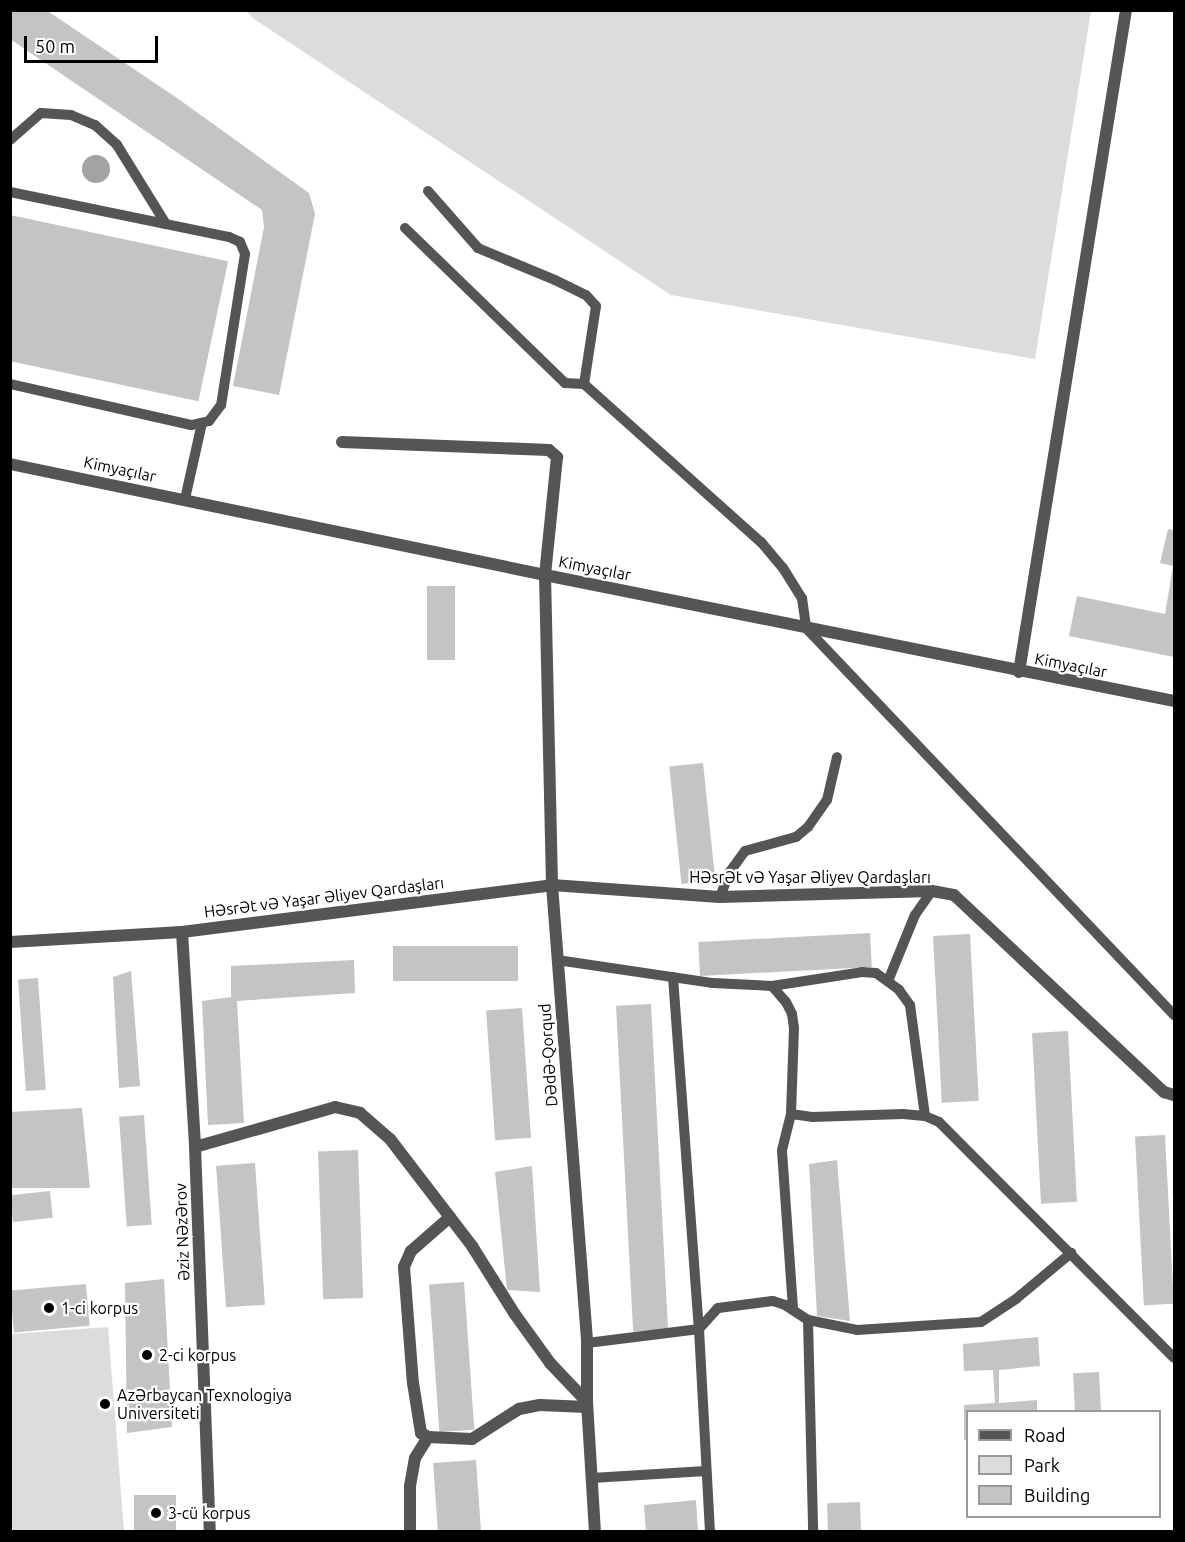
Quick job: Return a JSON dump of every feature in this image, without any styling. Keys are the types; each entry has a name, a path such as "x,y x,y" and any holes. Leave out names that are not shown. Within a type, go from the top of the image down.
{"street":[{"path":"1019,672 1126,10"},
{"name":"Dədə-Qorqud","path":"342,442 549,450 557,457 545,575 552,885 587,1343 587,1405 595,1532"},
{"name":"Kimyaçılar","path":"10,464 1019,672 1174,701"},
{"name":"Həsrət və Yaşar Əliyev Qardaşları","path":"10,942 182,932 552,885 720,897 932,891 954,895 1164,1092 1174,1095"},
{"name":"Əziz Nəzərov","path":"182,932 195,1147 210,1532"},
{"path":"195,1147 335,1107 360,1113 390,1138 450,1216 550,1362 587,1405"},
{"path":"450,1216 411,1251 404,1267 417,1415 421,1433 428,1437 472,1440 519,1409 540,1405 587,1405"},
{"path":"410,1532 410,1486 415,1458 428,1437"}],"lane":[{"path":"10,140 41,113 70,115 95,125 117,145 166,224"},
{"path":"428,191 478,248 586,295 597,306 584,384"},
{"path":"10,192 230,237 240,242 245,254 221,405 209,421 191,425 10,384"},
{"path":"405,228 565,383 584,384 760,542 783,568 802,598 806,628 1174,1015"},
{"path":"185,499 202,423"},
{"path":"720,897 729,873 745,851 796,837 808,827 827,800 837,757"},
{"path":"888,981 915,915 932,891"},
{"path":"557,960 713,983 772,986 862,972 876,973 888,981 910,1005 925,1116"},
{"path":"673,977 699,1329 710,1532"},
{"path":"772,986 792,1014 794,1029 791,1114 782,1151 793,1310"},
{"path":"791,1114 812,1117 925,1116 950,1133 1174,1358"},
{"path":"587,1343 699,1329 718,1308 773,1301 808,1320 857,1330 981,1322 1016,1299 1071,1253"},
{"path":"808,1320 813,1532"},
{"path":"592,1478 706,1471"}],"green space":[{"path":"246,11 1091,11 1035,359 671,295 254,19"},
{"path":"108,1327 124,1531 11,1531 11,1334"}],"shaded area":[{"path":"96,155 106,159 110,169 106,179 96,183 86,179 82,169 86,159"}],"building":[{"path":"10,10 46,10 177,98 309,193 315,214 279,395 233,386 264,227 262,210 10,39"},
{"path":"10,215 228,261 198,401 10,361"},
{"path":"1168,529 1174,530 1174,657 1069,636 1077,596 1165,614 1173,566 1160,563"},
{"path":"427,586 455,586 455,660 427,660"},
{"path":"703,763 715,880 682,884 669,767"},
{"path":"870,933 872,967 700,976 698,942"},
{"path":"970,934 979,1101 942,1103 933,936"},
{"path":"393,946 518,946 518,981 393,981"},
{"path":"354,960 355,993 237,1001 244,1123 208,1125 202,1001 231,997 231,966"},
{"path":"131,971 140,1086 119,1088 113,977"},
{"path":"38,978 46,1090 26,1091 18,979"},
{"path":"651,1004 668,1330 633,1331 616,1006"},
{"path":"522,1008 531,1138 495,1140 486,1011"},
{"path":"1068,1031 1077,1202 1041,1204 1032,1033"},
{"path":"82,1108 90,1188 10,1188 10,1112"},
{"path":"144,1115 152,1225 127,1226 119,1117"},
{"path":"1165,1135 1174,1304 1144,1305 1135,1137"},
{"path":"358,1150 363,1298 323,1299 318,1151"},
{"path":"837,1160 850,1321 817,1316 809,1164"},
{"path":"255,1163 265,1305 226,1307 216,1166"},
{"path":"532,1166 540,1292 507,1290 495,1172"},
{"path":"50,1191 53,1218 13,1222 10,1195"},
{"name":"2-ci korpus","path":"164,1279 172,1427 127,1433 125,1283"},
{"path":"464,1282 474,1430 439,1432 429,1284"},
{"name":"1-ci korpus","path":"86,1284 90,1326 14,1332 10,1291"},
{"path":"1038,1337 1040,1366 999,1370 999,1403 1037,1400 1037,1410 966,1410 966,1440 964,1440 964,1405 995,1403 993,1370 964,1371 963,1344"},
{"path":"1099,1372 1101,1410 1075,1410 1073,1373"},
{"path":"476,1460 481,1532 438,1532 433,1463"},
{"name":"3-cü korpus","path":"134,1495 176,1495 176,1532 134,1532"},
{"path":"696,1500 698,1532 646,1532 644,1505"},
{"path":"860,1502 861,1532 828,1532 827,1503"}],"place":[{"name":"1-ci korpus","path":"49,1308"},
{"name":"2-ci korpus","path":"147,1355"},
{"name":"Azərbaycan Texnologiya Universiteti","path":"105,1404"},
{"name":"3-cü korpus","path":"156,1513"}]}
